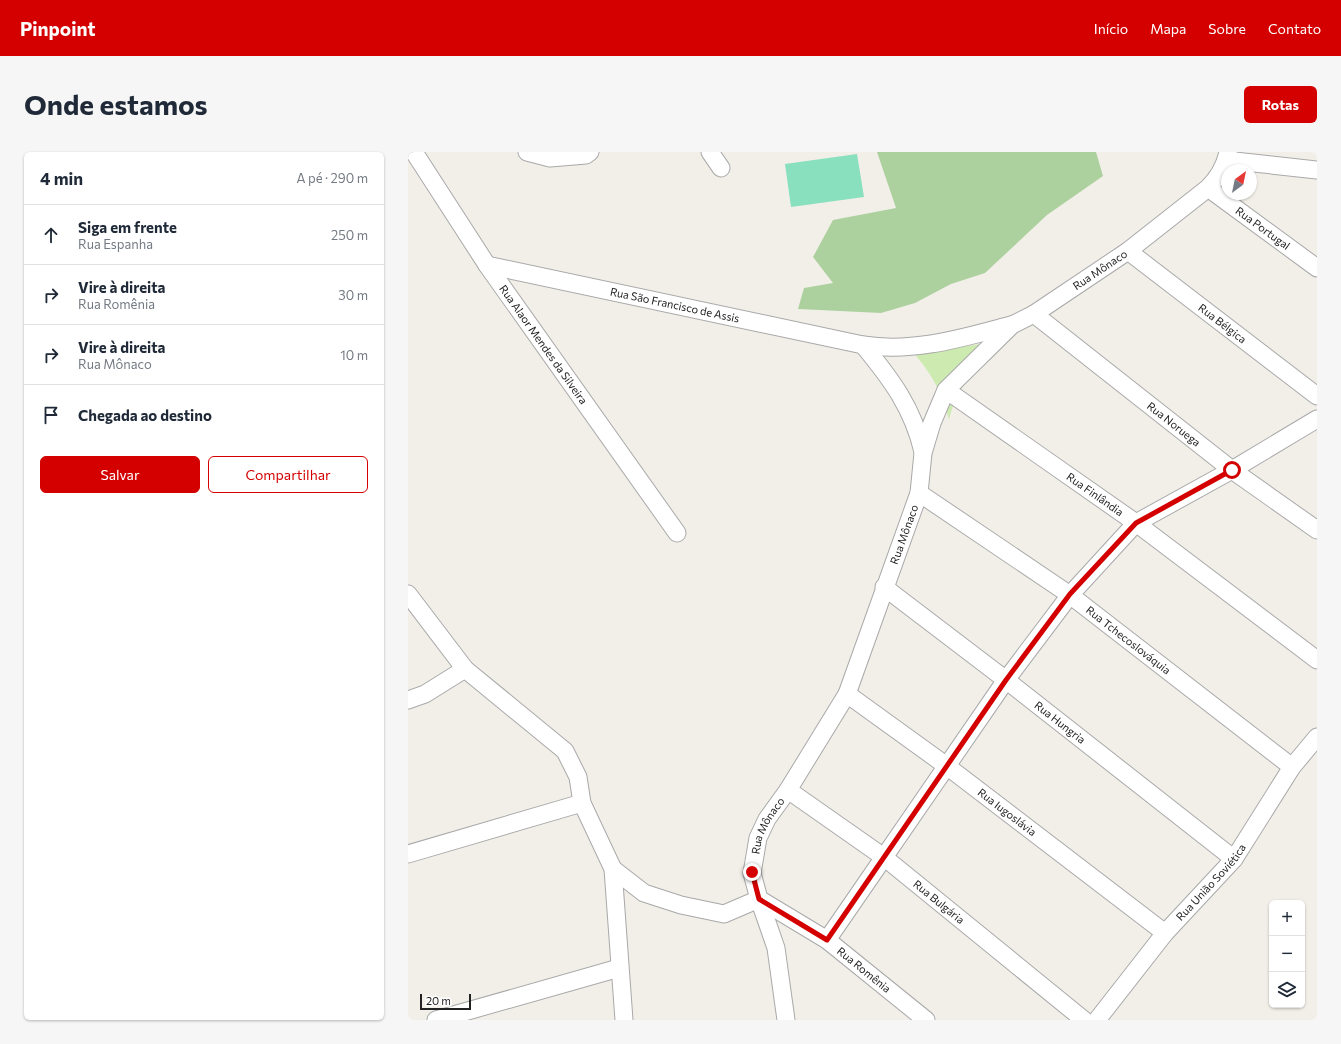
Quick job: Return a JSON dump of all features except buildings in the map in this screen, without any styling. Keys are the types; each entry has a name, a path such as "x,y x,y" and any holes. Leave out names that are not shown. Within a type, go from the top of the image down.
{"street":[{"name":"Rua Alaor Mendes da Silveira","path":"414,152 487,265 677,533"},
{"path":"527,152 550,158 586,155 590,152"},
{"path":"710,152 721,168"},
{"path":"1227,156 1317,170"},
{"name":"Rua Mônaco","path":"786,1020 776,948 759,899 752,872 758,838 768,819 788,790 847,694 884,587 919,493 923,453 932,423 946,390 1012,325 1034,314 1128,251 1208,188 1217,179 1227,156"},
{"name":"Rua Portugal","path":"1208,188 1317,268"},
{"name":"Rua Bélgica","path":"1128,251 1317,396"},
{"name":"Rua São Francisco de Assis","path":"487,265 886,349 937,344 1012,325"},
{"name":"Rua Noruega","path":"1034,314 1232,470 1317,530"},
{"path":"863,345 884,370 909,408 920,436 923,453"},
{"name":"Rua Finlândia","path":"946,390 1136,523 1317,660"},
{"path":"827,940 948,767 1006,680 1070,594 1136,523 1232,470 1317,419"},
{"name":"Rua Tchecoslováquia","path":"919,493 1070,594 1292,767"},
{"name":"Rua Hungria","path":"884,587 1006,680 1234,859"},
{"path":"408,594 465,669 564,751 578,778 582,802 613,869 619,968 624,1020"},
{"path":"408,700 425,694 465,669"},
{"name":"Rua Iugoslávia","path":"847,694 948,767 1165,933"},
{"name":"Rua União Soviética","path":"1096,1020 1165,933 1234,859 1292,767 1317,737"},
{"name":"Rua Bulgária","path":"788,790 885,858 1084,1020"},
{"path":"408,854 582,802"},
{"path":"613,869 644,893 681,905 724,914 759,899"},
{"name":"Rua Romênia","path":"759,899 827,940 926,1020"},
{"path":"436,1020 619,968"}],"green space":[{"path":"877,152 1096,152 1103,176 1047,215 985,273 951,284 915,303 881,313 798,309 804,288 833,283 813,257 833,220 896,208"},
{"path":"857,154 864,197 791,207 785,164"},
{"path":"981,344 976,362 956,400 949,420 935,383 930,374 911,350 935,351"}],"route":[{"path":"752,872 759,899 827,940 948,767 1006,680 1070,594 1136,523 1232,470"}]}
